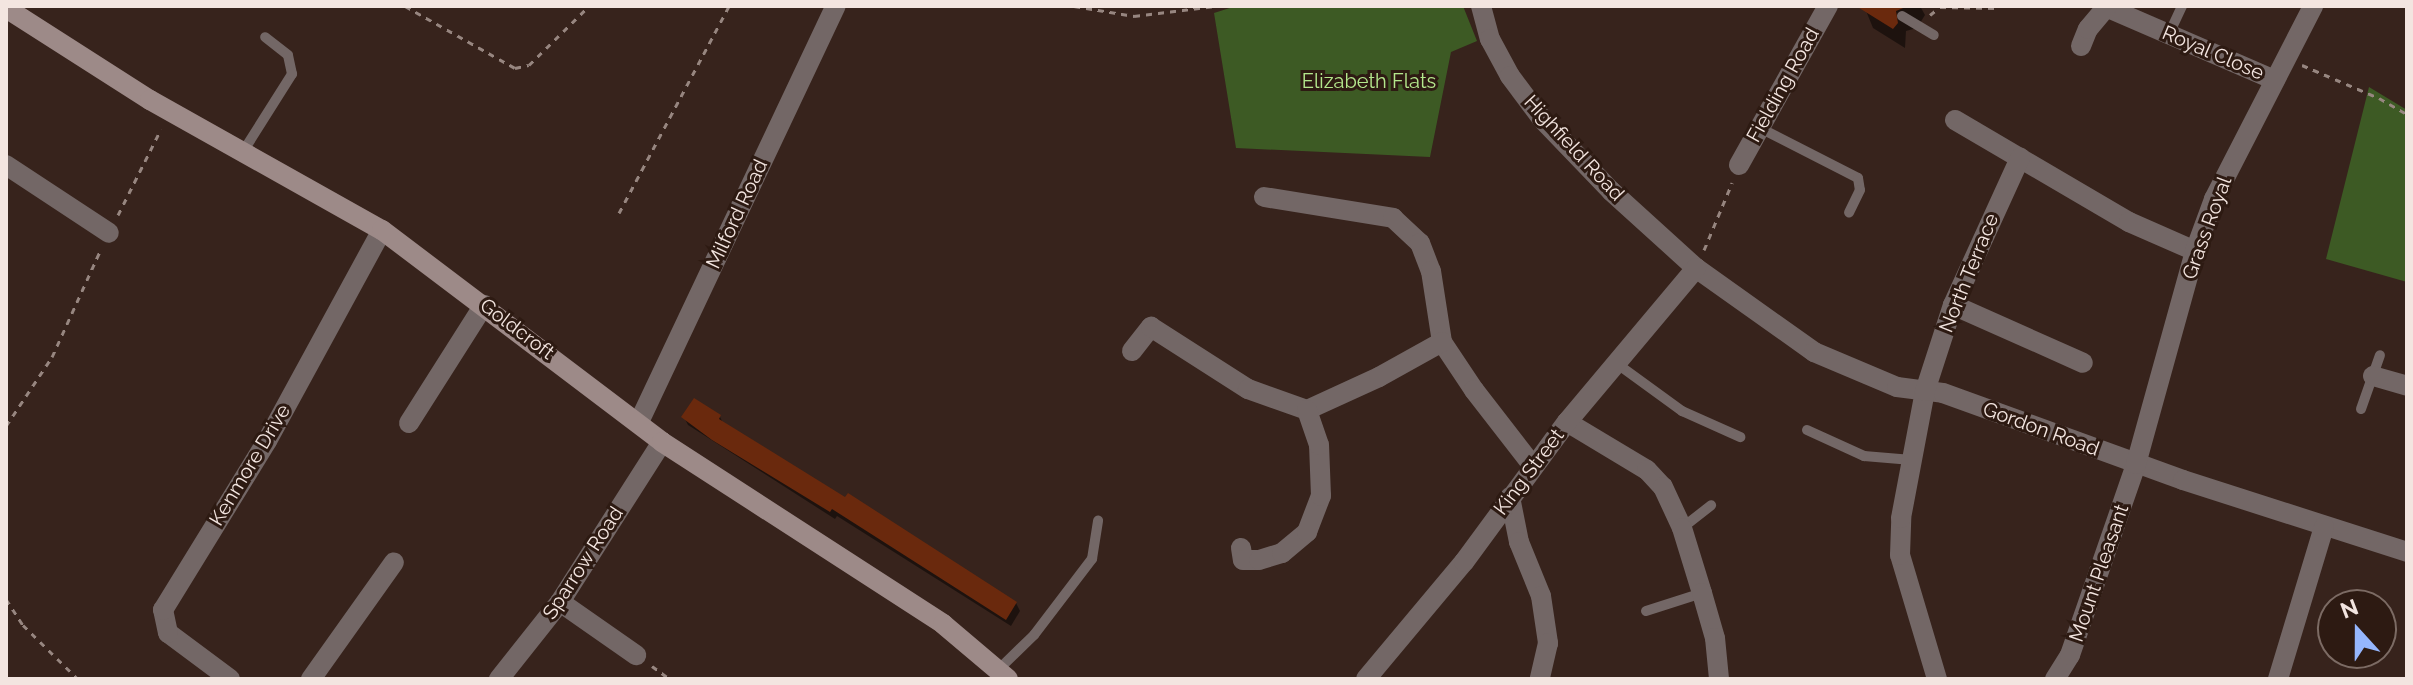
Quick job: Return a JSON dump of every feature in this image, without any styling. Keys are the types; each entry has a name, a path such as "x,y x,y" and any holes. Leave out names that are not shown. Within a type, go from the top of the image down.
{"street":[{"name":"Milford Road","path":"639,422 836,6"},
{"name":"Highfield Road","path":"1481,6 1490,39 1510,76 1542,119 1611,191 1696,268"},
{"name":"Fielding Road","path":"1739,165 1828,6"},
{"name":"Royal Close","path":"2081,46 2088,29 2106,6 2275,80"},
{"name":"Grass Royal","path":"2136,464 2195,251 2214,199 2313,6"},
{"name":"Goldcroft","path":"6,8 170,112 244,150 382,230 662,442 943,624 998,676"},
{"path":"1955,120 2129,222 2174,245 2195,251"},
{"name":"North Terrace","path":"1937,679 1900,555 1901,518 1925,391 1953,305 2020,158"},
{"path":"6,165 109,233"},
{"path":"1264,197 1393,218 1420,243 1431,271 1442,342 1474,390 1533,466"},
{"name":"Kenmore Drive","path":"230,679 168,633 163,610 267,441 382,230"},
{"name":"King Street","path":"1366,679 1464,562 1567,422 1696,268"},
{"name":"Gordon Road","path":"1696,268 1814,352 1897,387 1943,393 2136,464 2407,552"},
{"path":"409,423 484,305"},
{"path":"1953,305 2083,363"},
{"path":"1132,351 1151,327 1248,389 1307,410 1379,377 1442,342"},
{"path":"2373,376 2407,386"},
{"path":"1236,557 1282,553 1307,532 1321,496 1319,445 1307,410"},
{"path":"1567,422 1647,470 1663,487 1682,528 1702,593 1715,638 1719,679"},
{"name":"Sparrow Road","path":"499,679 560,602 662,442"},
{"name":"Mount Pleasant","path":"2055,679 2070,655 2136,464"},
{"path":"1510,497 1519,542 1541,596 1548,643 1540,679"},
{"path":"2278,679 2324,527"},
{"path":"311,679 394,562"},
{"path":"560,602 636,655"}],"lane":[{"path":"2169,34 2182,6"},
{"path":"1902,16 1934,35"},
{"path":"244,150 292,74 288,55 265,37"},
{"path":"1760,128 1858,178 1860,190 1849,213"},
{"path":"2361,409 2380,355"},
{"path":"1616,363 1682,411 1740,437"},
{"path":"1807,430 1864,456 1912,460"},
{"path":"1682,528 1711,505"},
{"path":"998,676 1092,559 1098,520"},
{"path":"1646,611 1702,593"}],"path":[{"path":"405,6 515,68 529,65 589,6"},
{"path":"619,213 729,6"},
{"path":"1074,6 1134,16 1215,6"},
{"path":"1917,25 1940,7 1997,8"},
{"path":"2285,58 2379,98 2407,114"},
{"path":"6,426 52,357 109,233 170,112"},
{"path":"1696,268 1739,165"},
{"path":"6,599 23,625 78,679"},
{"path":"636,655 670,679"}],"green space":[{"name":"Elizabeth Flats","path":"1236,6 1463,6 1477,41 1451,52 1430,157 1236,148 1214,13"},
{"path":"2369,87 2407,110 2407,282 2326,259"}],"building":[{"path":"1856,6 1908,6 1896,11 1898,23 1893,29"},
{"path":"694,398 721,415 719,419 845,497 848,493 1017,602 1006,620 832,509 830,512 712,440 681,417"}]}
